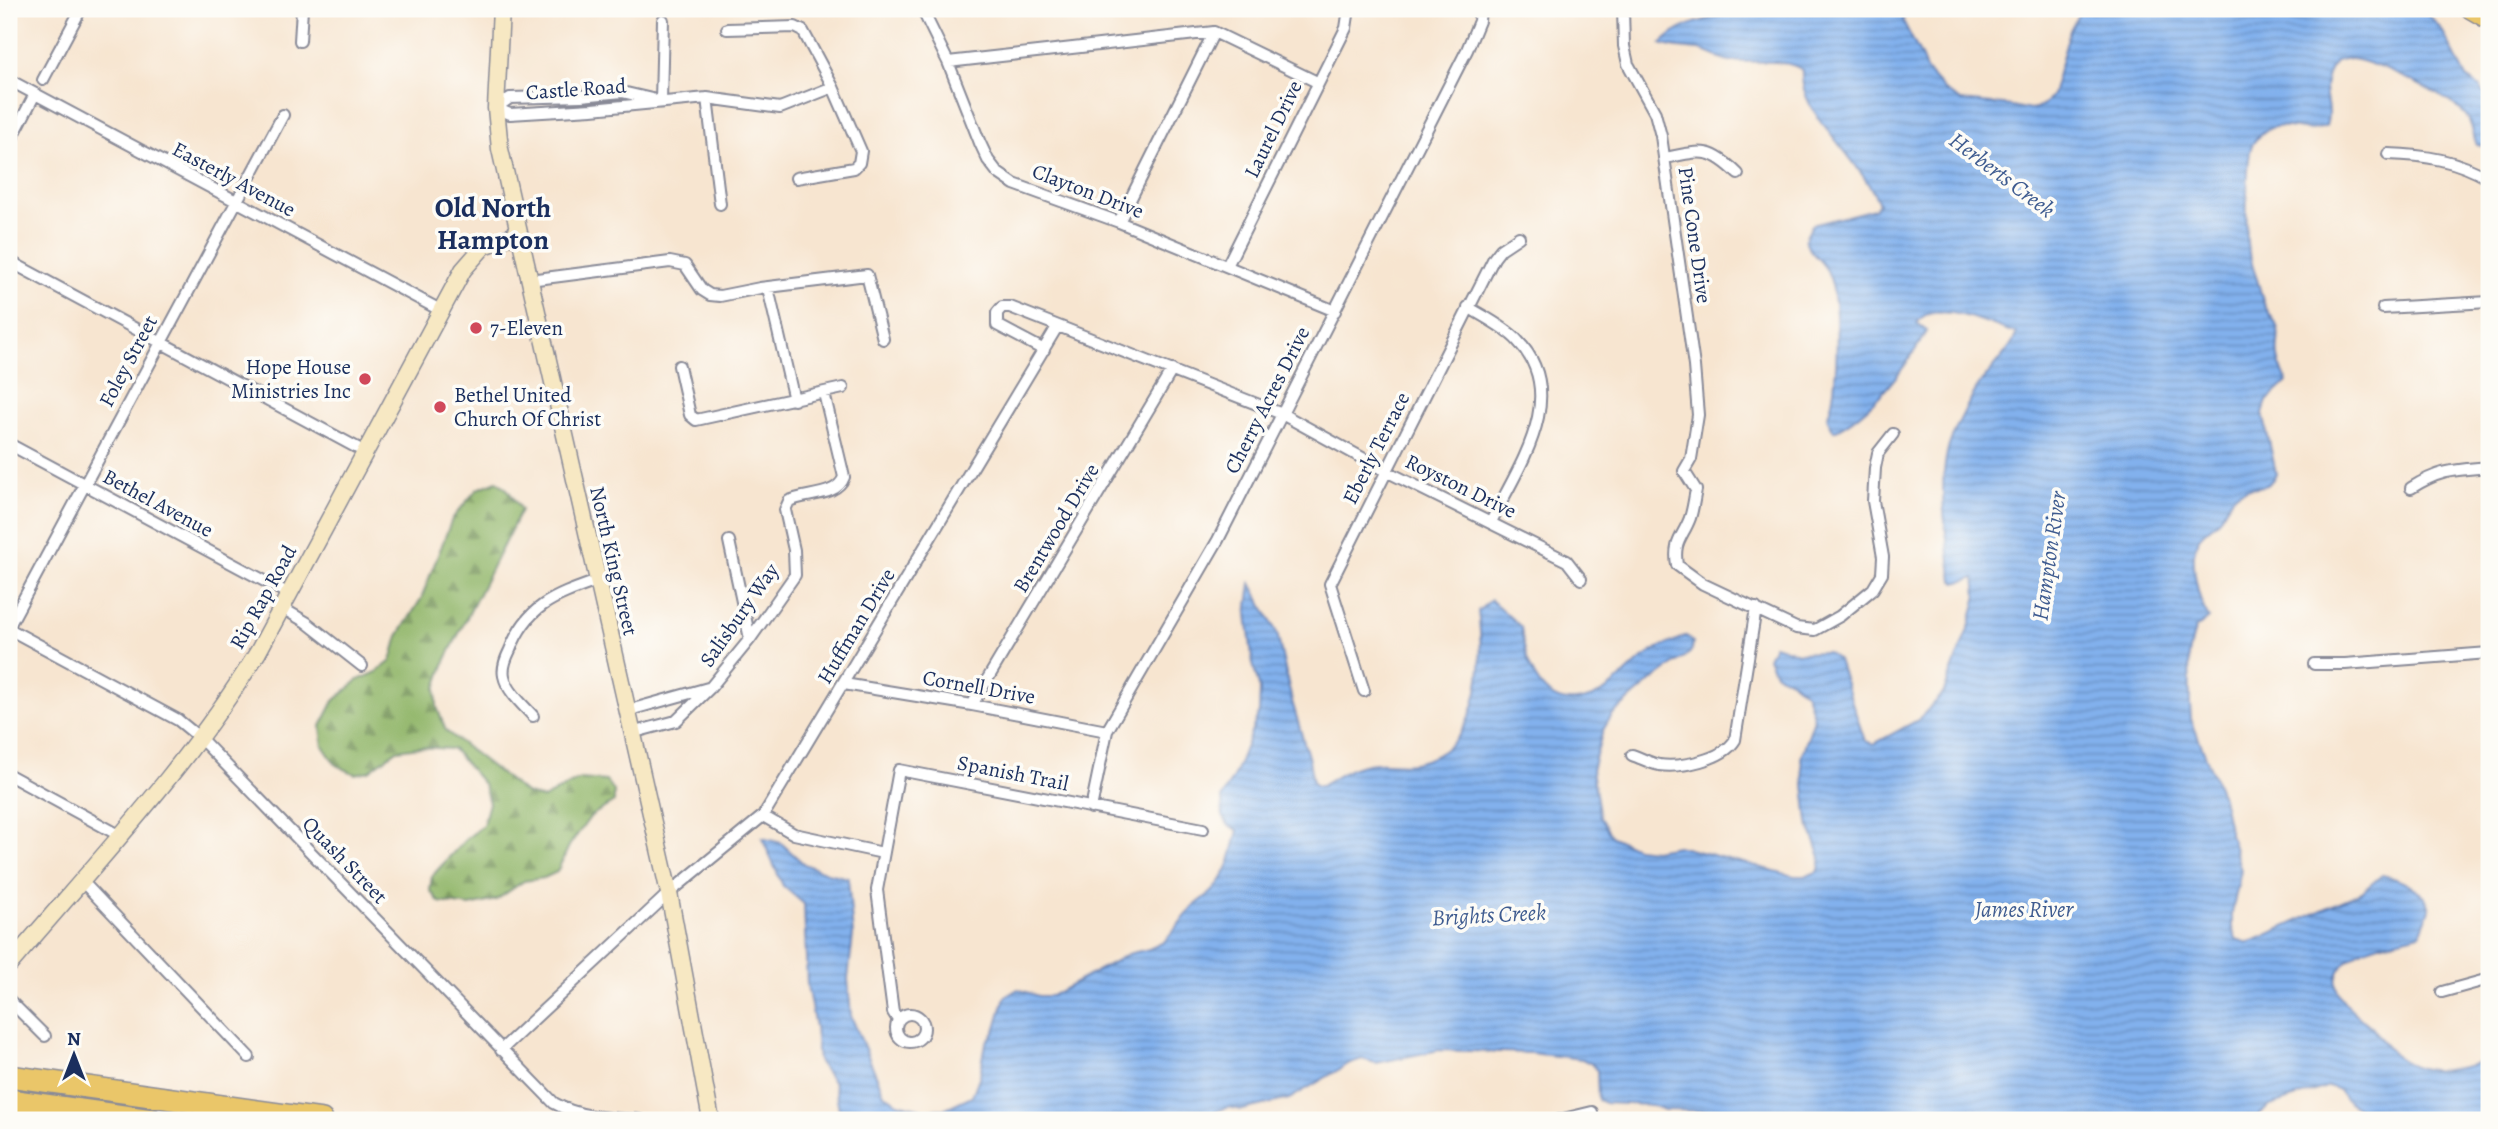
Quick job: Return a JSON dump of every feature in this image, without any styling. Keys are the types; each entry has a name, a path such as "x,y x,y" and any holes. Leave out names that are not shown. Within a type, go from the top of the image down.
{"highway":[{"path":"9,1076 322,1120"},
{"path":"9,1100 152,1120"}],"main road":[{"name":"North King Street","path":"502,9 496,108 500,149 668,892 711,1120"},
{"path":"2470,9 2489,20"},
{"name":"Rip Rap Road","path":"9,965 200,738 231,695 285,601 463,270 477,253 492,242 518,234"}],"street":[{"path":"43,80 81,9"},
{"path":"300,41 302,9"},
{"name":"Clayton Drive","path":"922,9 948,62 980,143 998,173 1014,184 1119,222 1335,311"},
{"name":"Laurel Drive","path":"1227,267 1346,28 1349,9"},
{"name":"Cherry Acres Drive","path":"1091,808 1107,731 1218,540 1467,50 1479,22 1480,9"},
{"name":"Pine Cone Drive","path":"1623,9 1624,46 1628,64 1655,113 1664,158 1694,366 1698,415 1691,459 1684,471 1696,490 1689,519 1678,538 1675,553 1677,565 1703,584 1756,608"},
{"path":"662,102 663,20"},
{"path":"727,29 795,27 803,31 833,88 861,151 859,163 854,168 796,178"},
{"path":"1119,222 1214,32"},
{"path":"948,62 1214,32 1317,82"},
{"name":"Easterly Avenue","path":"9,80 237,204 442,310"},
{"name":"Castle Road","path":"496,108 509,114 707,98 780,108 833,88"},
{"path":"9,144 35,94"},
{"path":"707,98 720,204"},
{"name":"Foley Street","path":"9,628 283,115"},
{"path":"1664,158 1696,152 1711,153 1738,174"},
{"path":"2388,154 2448,161 2489,179"},
{"name":"Eberly Terrace","path":"1364,691 1330,584 1494,258 1501,249 1518,237"},
{"path":"9,261 365,452"},
{"path":"529,280 670,262 685,265 702,290 710,295 720,296 867,275 883,339"},
{"path":"768,288 794,400"},
{"path":"2383,308 2489,302"},
{"path":"1044,350 997,325 997,313 1002,307 1010,307 1282,414"},
{"path":"1468,307 1515,338 1536,366 1540,383 1541,407 1535,431 1491,522"},
{"name":"Huffman Drive","path":"501,1050 668,892 764,816 1057,327"},
{"path":"679,366 690,415 696,420 843,388"},
{"name":"Brentwood Drive","path":"972,705 1172,370"},
{"name":"Salisbury Way","path":"631,733 676,721 710,688 750,639 794,575 794,550 785,510 789,501 833,490 844,477 824,393"},
{"name":"Royston Drive","path":"1282,414 1386,471 1567,561 1581,579"},
{"path":"1632,755 1657,765 1679,765 1697,763 1731,747 1735,740 1756,608 1796,628 1815,630 1840,617 1873,589 1882,574 1883,556 1873,501 1875,468 1878,453 1893,434"},
{"name":"Bethel Avenue","path":"9,444 285,601 306,622 362,666"},
{"path":"2411,488 2443,471 2489,467"},
{"path":"729,541 750,639"},
{"path":"533,716 507,685 504,676 504,664 514,639 528,618 542,604 597,581"},
{"name":"Quash Street","path":"9,628 177,720 200,738 544,1094 566,1110 593,1116 641,1120"},
{"path":"2314,664 2489,653"},
{"name":"Cornell Drive","path":"844,684 1107,731"},
{"name":"Salisbury Way","path":"626,711 710,688"},
{"name":"Spanish Trail","path":"898,1020 893,1012 877,890 899,770 1203,829"},
{"path":"9,775 119,835"},
{"path":"764,816 794,834 883,853"},
{"path":"81,880 249,1057"},
{"path":"2442,992 2489,979"},
{"path":"9,1000 44,1036"},
{"path":"1559,1120 1592,1112"}],"green space":[{"path":"497,481 508,490 521,510 446,659 436,688 437,707 446,731 525,793 543,799 580,779 606,781 614,791 614,802 591,816 569,846 557,872 544,878 524,881 496,900 470,906 439,902 430,890 432,876 464,841 483,825 489,803 484,785 453,749 419,747 397,750 369,771 355,774 336,765 323,746 321,726 334,701 358,680 377,672 391,661 398,636 421,599 452,519 477,489"}],"water":[{"name":"James River","path":"1748,9 1905,9 1903,21 1926,70 1946,92 1961,101 2030,110 2044,105 2052,95 2070,30 2081,9 2424,9 2442,30 2466,78 2480,87 2489,101 2489,148 2477,145 2465,114 2444,98 2394,73 2349,59 2335,61 2329,72 2325,89 2328,109 2326,126 2310,130 2284,127 2268,129 2252,146 2248,167 2248,250 2264,305 2277,326 2278,357 2287,382 2267,401 2263,413 2276,473 2268,484 2248,488 2236,494 2217,521 2200,537 2195,548 2196,579 2201,601 2209,618 2195,629 2192,641 2189,655 2190,704 2191,719 2222,797 2241,870 2232,913 2232,928 2236,939 2249,943 2362,892 2382,875 2404,882 2418,891 2430,909 2420,934 2376,945 2355,955 2339,971 2337,989 2347,1005 2390,1049 2412,1065 2437,1070 2489,1061 2489,1120 2375,1120 2345,1099 2339,1090 2329,1086 2270,1106 2252,1120 2209,1120 2207,1115 2196,1115 2188,1120 1741,1120 1734,1115 1710,1111 1664,1110 1652,1105 1605,1103 1598,1100 1597,1070 1582,1059 1531,1053 1439,1050 1376,1063 1362,1059 1350,1063 1289,1099 1242,1110 1228,1107 1194,1120 847,1120 839,1109 834,1083 818,1061 807,985 804,904 783,886 762,838 781,843 804,864 848,878 853,935 848,979 851,1016 884,1094 898,1103 925,1110 944,1109 972,1096 980,1075 986,1043 995,1031 1005,997 1018,989 1038,996 1052,996 1128,954 1164,942 1193,907 1213,891 1222,879 1230,862 1238,830 1228,825 1223,816 1222,797 1235,774 1259,712 1260,690 1253,664 1247,614 1251,583 1277,633 1292,701 1316,786 1322,786 1361,765 1414,763 1437,755 1454,742 1466,724 1479,680 1481,656 1478,611 1491,600 1521,627 1534,675 1553,696 1566,701 1582,700 1601,693 1641,659 1661,647 1686,636 1693,642 1691,652 1650,682 1612,715 1603,730 1592,770 1600,818 1612,837 1636,848 1654,850 1677,846 1794,876 1807,876 1819,871 1821,857 1808,822 1801,757 1814,719 1806,693 1793,682 1775,673 1768,658 1774,645 1798,653 1827,652 1838,660 1865,741 1874,744 1918,720 1943,694 1970,624 1977,595 1975,578 1956,583 1953,580 1943,498 1948,449 1976,390 2011,345 2016,333 1949,313 1925,315 1917,323 1927,330 1899,373 1875,401 1834,431 1827,418 1834,388 1837,347 1833,288 1827,270 1805,239 1812,225 1874,209 1879,203 1860,172 1813,110 1804,91 1802,70 1778,62 1727,60 1703,51 1661,44 1690,25"}],"place":[{"name":"7-Eleven","path":"476,328"},
{"name":"Hope House Ministries Inc","path":"365,379"},
{"name":"Bethel United Church Of Christ","path":"440,407"}],"district":[{"name":"Old North Hampton","path":"493,224"}],"water label":[{"name":"Herberts Creek","path":"2002,175"},
{"name":"Hampton River","path":"2049,556"},
{"name":"Brights Creek","path":"1489,915"}]}
